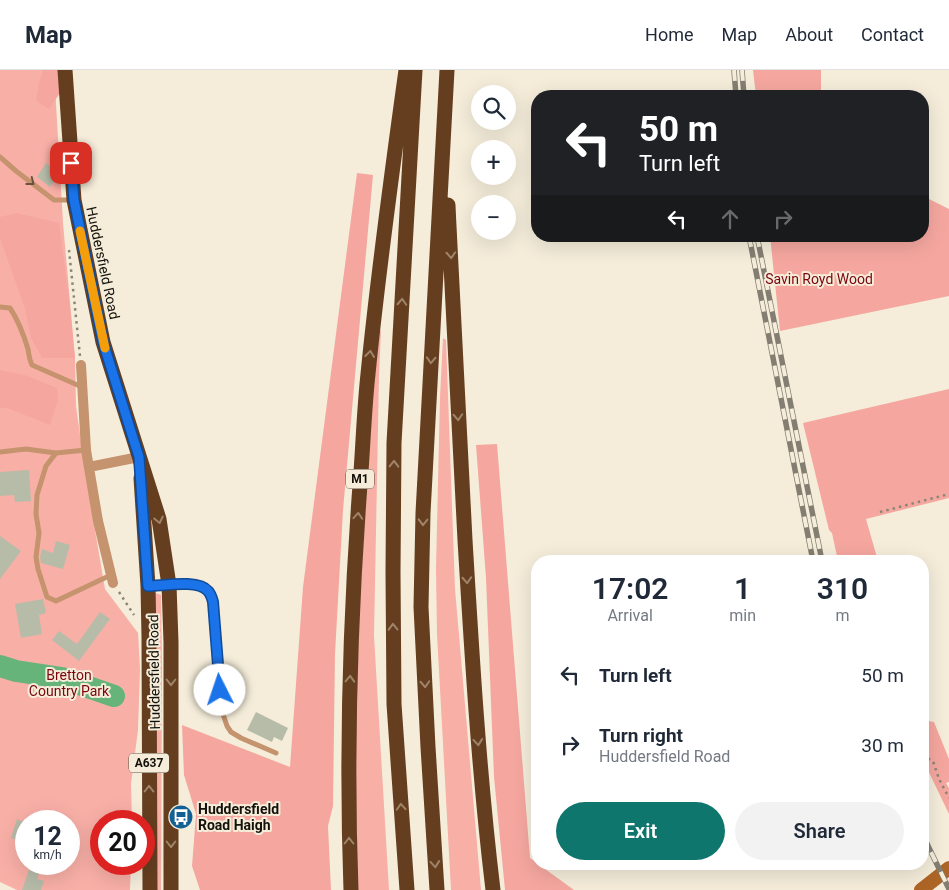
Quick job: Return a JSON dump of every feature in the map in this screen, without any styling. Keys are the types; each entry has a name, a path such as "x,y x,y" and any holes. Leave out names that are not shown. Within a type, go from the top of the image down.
{"highway":[{"name":"Huddersfield Road","path":"65,70 74,200 103,342 160,519 169,585 171,642 171,890"},
{"name":"M1","path":"351,890 349,848 350,686 356,548 368,375 406,70"},
{"name":"M1","path":"407,890 394,704 394,443 415,70"},
{"path":"437,890 422,607 423,513 447,70"},
{"path":"445,119 456,388 473,681 493,890"},
{"name":"Huddersfield Road","path":"139,457 148,586 150,890"}],"street":[{"path":"81,365 86,450 98,521 112,579"},
{"path":"89,467 139,457"},
{"path":"921,890 949,868"}],"lane":[{"path":"0,156 16,171 54,200 74,200"},
{"path":"0,307 10,308 15,316 32,365 82,387"},
{"path":"0,452 26,449 56,454 86,450"},
{"path":"56,454 46,466 37,495 36,514 39,534 36,557 47,597 56,601 112,579"},
{"path":"148,586 198,585 208,590 213,602 221,708 227,726 231,732 241,738 276,752"}],"path":[{"path":"69,243 81,365"},
{"path":"880,512 949,494"},
{"path":"112,579 149,637"},
{"path":"929,759 933,761 939,779 949,798"}],"green space":[{"name":"Bretton Country Park","path":"0,70 54,70 63,223 75,358 76,406 105,589 138,633 140,669 138,730 131,784 132,810 90,810 90,875 131,875 130,890 17,890 0,882"},
{"path":"43,70 60,70 60,93 49,109 36,101"},
{"path":"753,70 821,70 821,90 755,90"},
{"path":"357,173 373,175 343,510 335,654 333,806 328,826 331,890 200,890 192,866 196,814 184,775 182,725 290,767 303,587"},
{"name":"Savin Royd Wood","path":"929,199 949,209 949,296 780,331 771,242 929,242"},
{"path":"17,213 59,223 75,358 42,358 31,338 25,309 0,238 0,217"},
{"path":"378,330 381,331 374,636 389,890 357,890 355,701 365,477"},
{"path":"443,338 446,340 455,589 481,890 451,890 437,634 436,569"},
{"path":"0,370 25,375 57,388 58,401 50,425 7,408 0,408"},
{"path":"949,389 949,498 866,519 876,555 837,555 803,423"},
{"path":"497,444 531,870 546,870 574,890 505,890 494,777 486,578 476,445"},
{"path":"156,593 161,595 161,890 155,890 153,597"},
{"path":"929,721 934,722 949,759 949,782 946,783 949,788 949,814 929,772"}],"building":[{"path":"46,163 60,173 50,187 37,177"},
{"path":"29,470 31,501 15,502 14,495 0,496 0,472"},
{"path":"0,536 21,551 0,579"},
{"path":"56,541 70,545 63,569 41,563 42,549 53,553"},
{"path":"43,599 46,613 39,615 42,634 21,638 15,604"},
{"path":"100,612 110,619 79,661 52,640 59,631 77,644"},
{"path":"256,712 288,728 282,741 274,737 272,742 247,730"},
{"path":"15,825 15,839 11,838"},
{"path":"27,875 38,875 37,879 44,881 41,890 22,890"}],"waterway":[{"path":"0,666 16,671 62,678 114,696"}],"railway":[{"path":"734,70 736,90"},
{"path":"742,70 744,90"},
{"path":"750,242 812,555"},
{"path":"758,242 821,555"},
{"path":"929,848 949,889"}],"slow traffic":[{"path":"80,231 105,348"}],"place":[{"name":"Huddersfield Road Haigh","path":"181,817"}],"route":[{"path":"71,163 74,200 103,342 139,457 148,586 193,584 208,590 213,602 220,690"}]}
